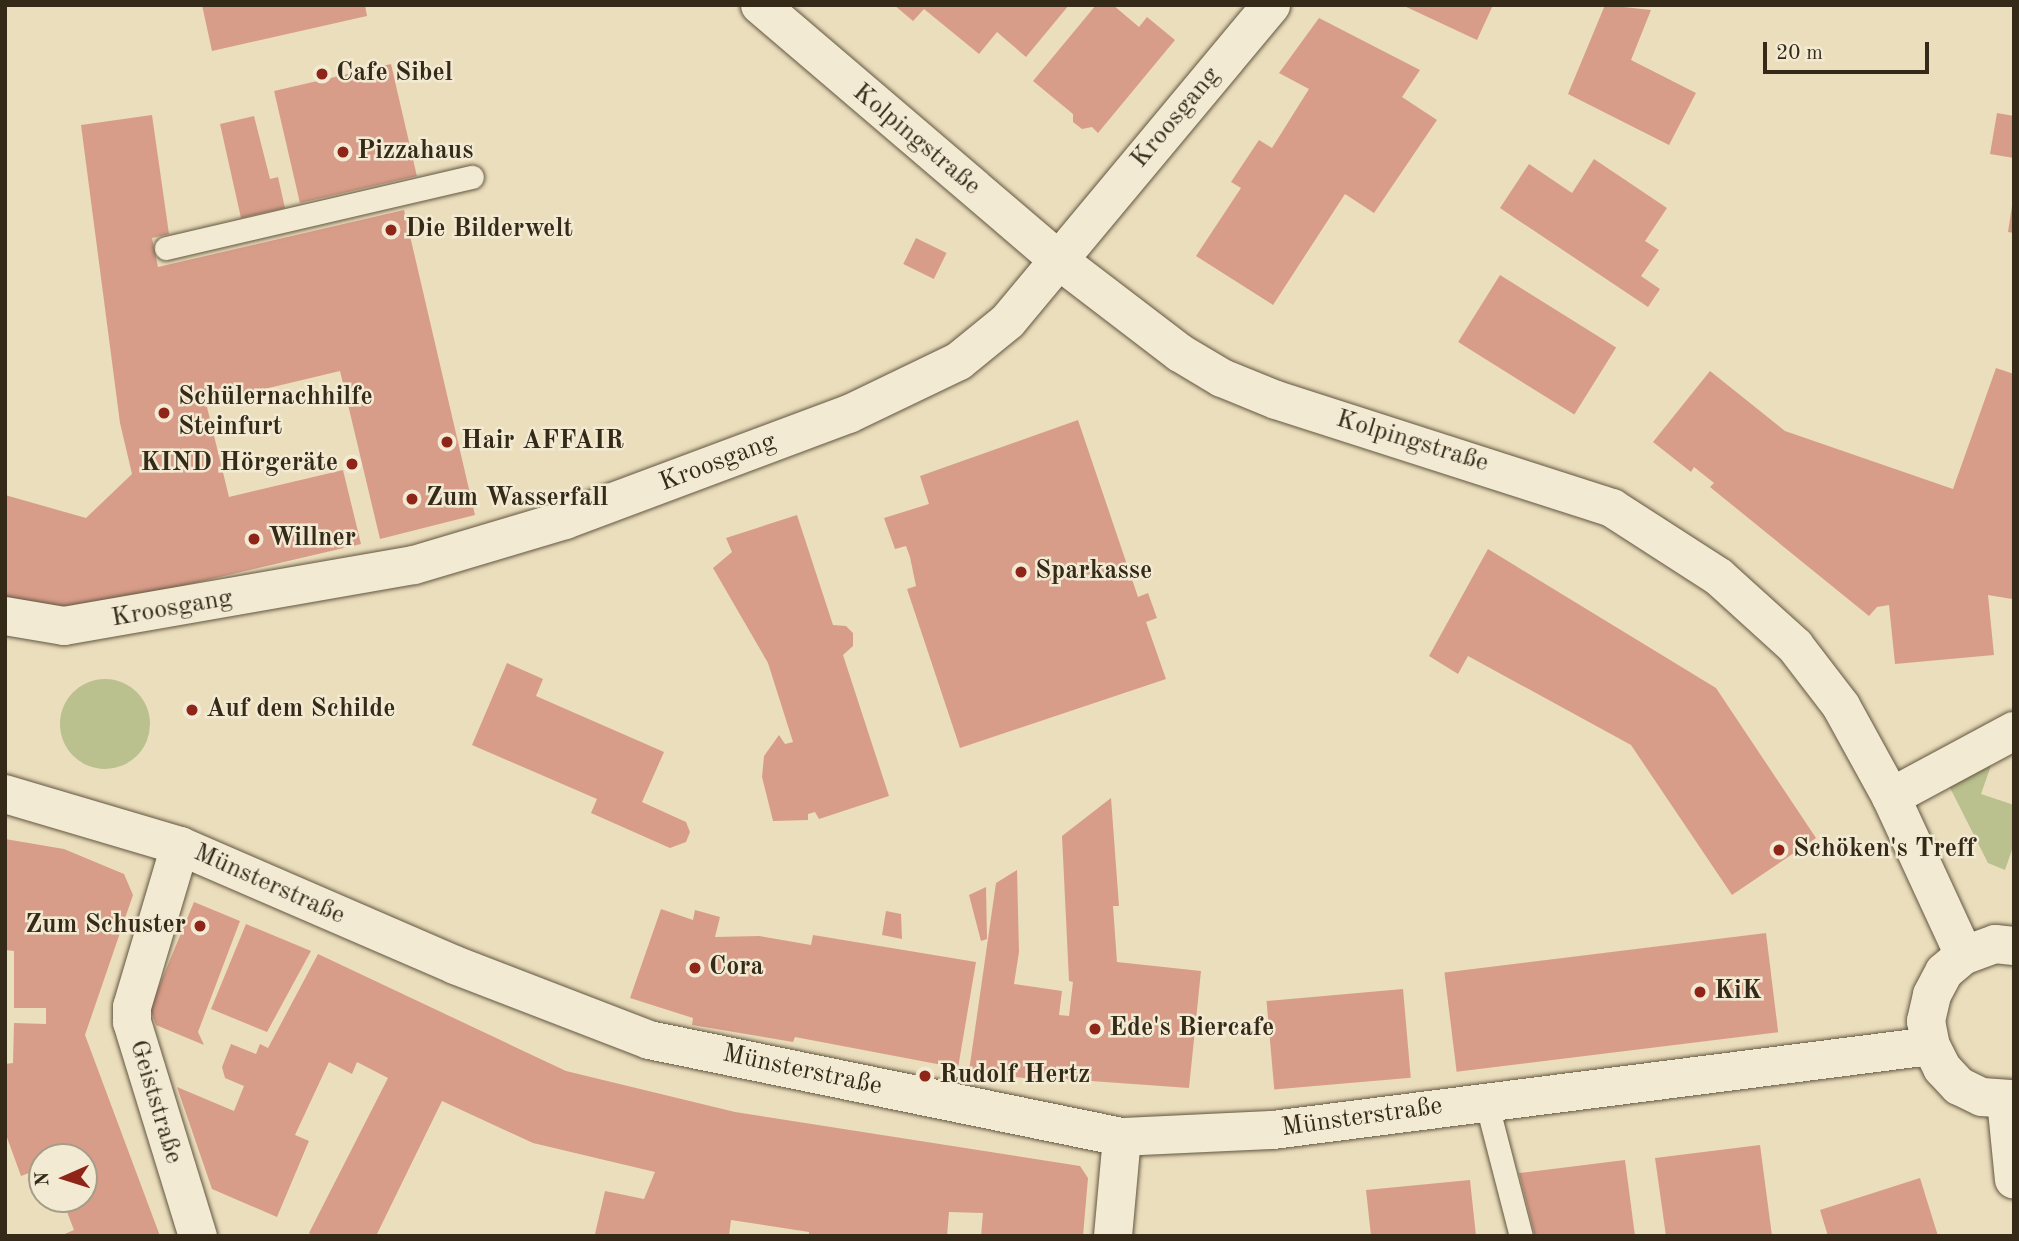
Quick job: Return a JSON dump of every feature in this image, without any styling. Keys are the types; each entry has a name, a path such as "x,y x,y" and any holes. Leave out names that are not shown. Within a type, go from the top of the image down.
{"street":[{"name":"Kolpingstraße","path":"760,5 1057,259 1180,353 1222,378 1276,400 1563,490 1612,508 1719,577 1795,646 1841,706 1891,797 1964,956"},
{"name":"Kroosgang","path":"5,616 64,626 124,618 414,565 565,520 849,414 959,361 1008,321 1271,5"},
{"path":"1891,797 2014,731"},
{"name":"Münsterstraße","path":"5,794 180,846 455,965 649,1040 1122,1137 1273,1130 1931,1046"},
{"name":"Geiststraße","path":"180,846 132,1007 132,1022 134,1040 198,1236"},
{"path":"2014,946 1994,944 1964,956 1944,972 1932,995 1926,1021 1931,1046 1942,1068 1959,1086 1982,1097 2010,1100 2014,1180"},
{"path":"1113,1236 1122,1137"}],"lane":[{"path":"166,248 472,177"},
{"path":"1486,1101 1521,1236"}],"green space":[{"path":"105,679 122,683 137,692 146,707 150,724 146,741 137,756 122,765 105,769 88,765 73,756 64,741 60,724 64,707 73,692 88,683"},
{"path":"1994,757 1981,794 2014,805 2014,844 2005,870 1988,863 1938,764"}],"building":[{"path":"202,5 365,5 367,16 212,51"},
{"path":"894,5 1069,5 1026,57 997,32 979,54 924,9 913,21"},
{"path":"1096,5 1113,5 1139,27 1147,17 1175,40 1098,133 1092,127 1082,129 1073,122 1073,114 1033,81"},
{"path":"1402,5 1493,5 1477,40"},
{"path":"1605,5 1651,10 1631,60 1696,93 1669,145 1568,94"},
{"path":"1319,18 1420,70 1402,97 1437,120 1374,213 1345,194 1273,305 1196,256 1241,188 1231,182 1259,140 1272,148 1309,89 1279,73"},
{"path":"391,64 417,176 300,203 274,91"},
{"path":"1997,113 2014,116 2014,158 1990,154"},
{"path":"152,115 169,234 152,238 158,267 404,210 475,515 380,539 340,371 206,403 229,497 343,470 361,544 156,592 48,611 5,596 5,495 86,518 132,474 120,423 81,125"},
{"path":"254,116 270,179 278,177 285,208 241,218 220,124"},
{"path":"1594,159 1667,208 1645,241 1659,250 1641,276 1660,289 1648,307 1500,208 1529,164 1572,193"},
{"path":"2014,206 2014,233 2008,232"},
{"path":"916,238 947,253 934,279 903,264"},
{"path":"1500,275 1616,348 1574,415 1458,342"},
{"path":"1996,368 2014,374 2014,593 2012,599 1988,595 1994,655 1895,664 1889,605 1877,607 1869,616 1710,487 1714,483 1694,467 1691,472 1653,442 1710,371 1785,431 1953,489"},
{"name":"Sparkasse","path":"1078,420 1138,597 1148,593 1157,618 1146,622 1166,679 960,748 907,589 916,586 910,557 906,546 895,549 884,518 929,504 920,476"},
{"path":"797,515 833,625 846,626 853,633 853,646 843,655 889,796 819,819 815,812 808,814 808,820 773,821 762,777 764,756 779,735 785,744 793,742 768,663 713,568 732,552 726,538"},
{"path":"1488,549 1716,688 1816,838 1732,895 1631,745 1468,656 1458,674 1429,656"},
{"path":"507,663 543,679 536,696 664,752 642,802 686,822 690,832 686,842 670,848 591,813 597,799 472,745"},
{"path":"1111,798 1119,906 1113,906 1117,962 1201,971 1189,1088 1063,1079 1063,1083 969,1071 996,883 1017,870 1019,952 1014,984 1062,991 1059,1015 1069,1016 1073,982 1069,981 1062,836"},
{"path":"5,839 64,849 124,874 133,895 85,1035 160,1236 60,1236 74,1230 67,1213 98,1213 98,1143 28,1143 28,1173 21,1176 5,1132 5,1064 13,1063 14,1023 46,1024 46,1008 14,1008 14,951 5,950"},
{"path":"986,887 987,939 981,941 969,895"},
{"path":"194,902 240,921 198,1032 204,1045 156,1025 150,1008"},
{"path":"661,909 693,920 695,910 720,917 715,937 759,936 811,945 813,935 976,962 958,1068 795,1037 793,1042 692,1025 693,1018 630,998"},
{"path":"886,911 901,914 902,939 882,935"},
{"path":"246,924 311,951 267,1032 211,1009"},
{"path":"1766,933 1778,1032 1457,1072 1444,972"},
{"path":"318,954 566,1071 735,1112 1080,1166 1088,1178 1083,1236 981,1236 983,1213 949,1212 947,1236 809,1236 809,1232 731,1220 729,1236 595,1234 605,1191 644,1199 655,1172 533,1143 442,1101 376,1236 314,1236 309,1233 388,1078 357,1062 352,1074 329,1062 295,1135 309,1141 277,1217 212,1189 177,1087 234,1111 244,1086 225,1078 222,1067 231,1044 256,1054 260,1044 268,1048"},
{"path":"1403,989 1411,1078 1274,1090 1267,1001"},
{"path":"1760,1145 1772,1236 1666,1236 1655,1158"},
{"path":"1625,1160 1635,1236 1535,1236 1519,1173"},
{"path":"1920,1178 1938,1236 1828,1236 1820,1210"},
{"path":"1470,1180 1476,1236 1371,1236 1366,1190"}],"place":[{"name":"Cafe Sibel","path":"322,74"},
{"name":"Pizzahaus","path":"343,152"},
{"name":"Die Bilderwelt","path":"391,230"},
{"name":"Schülernachhilfe Steinfurt","path":"164,413"},
{"name":"Hair AFFAIR","path":"447,442"},
{"name":"KIND Hörgeräte","path":"352,464"},
{"name":"Zum Wasserfall","path":"412,499"},
{"name":"Willner","path":"254,539"},
{"name":"Sparkasse","path":"1021,572"},
{"name":"Auf dem Schilde","path":"192,710"},
{"name":"Schöken's Treff","path":"1779,850"},
{"name":"Zum Schuster","path":"200,926"},
{"name":"Cora","path":"695,968"},
{"name":"KiK","path":"1700,992"},
{"name":"Ede's Biercafe","path":"1095,1029"},
{"name":"Rudolf Hertz","path":"925,1076"}]}
